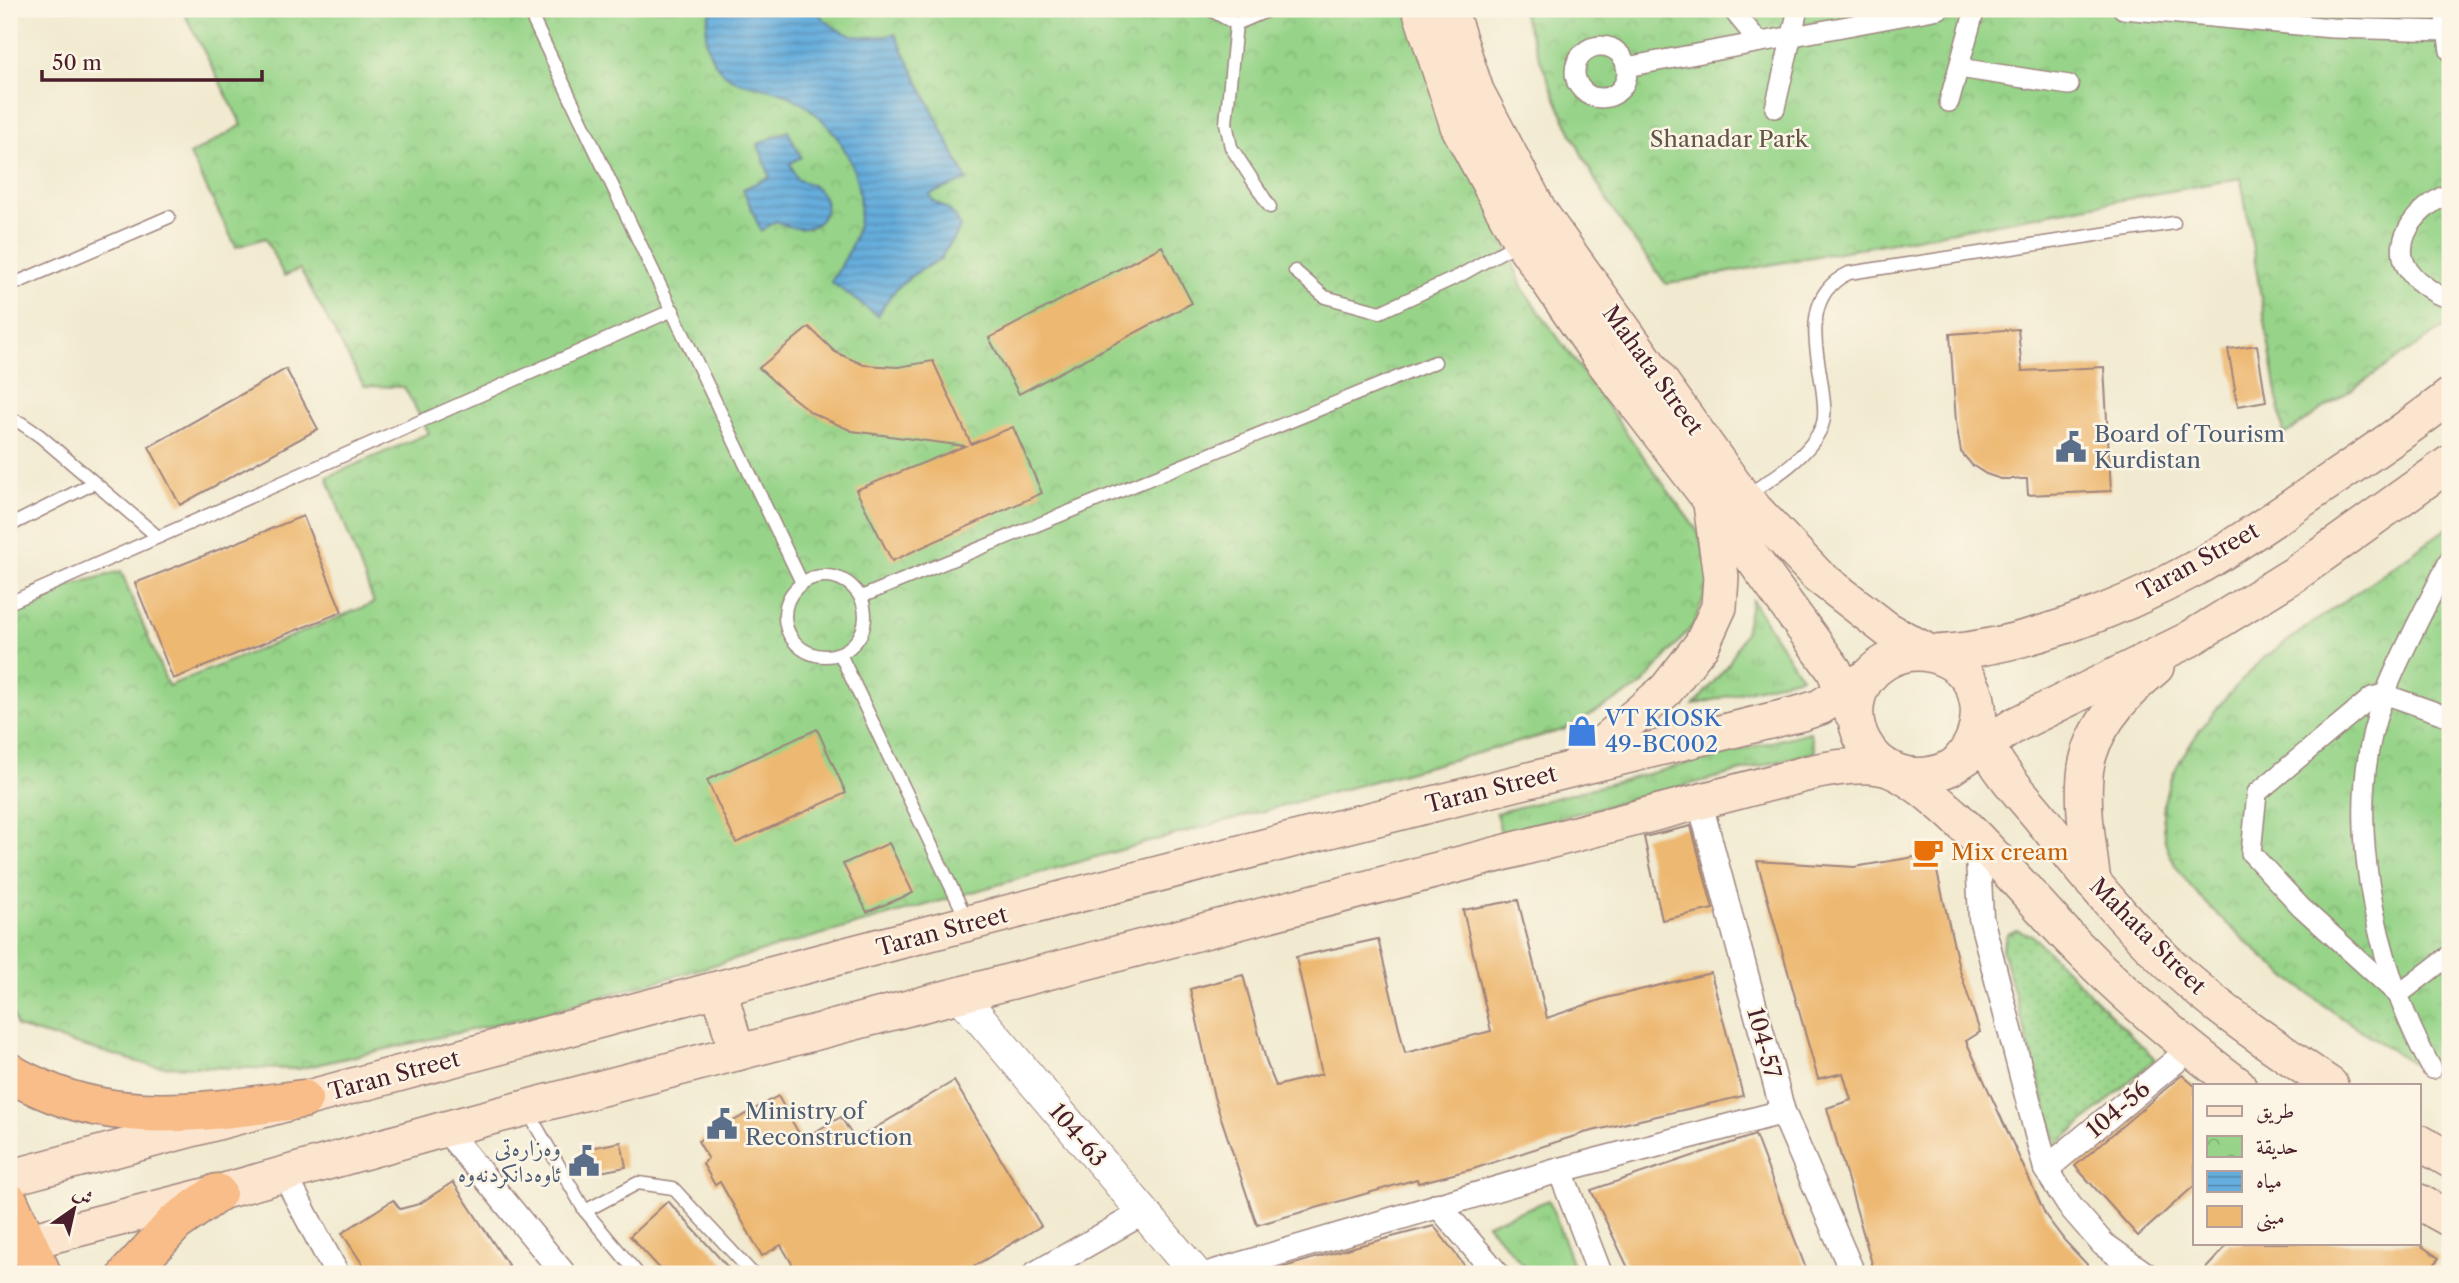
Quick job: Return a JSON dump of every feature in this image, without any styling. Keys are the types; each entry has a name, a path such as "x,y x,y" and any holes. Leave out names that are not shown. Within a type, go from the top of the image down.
{"highway":[{"path":"9,1072 60,1097 103,1109 147,1113 206,1111 303,1099"},
{"path":"128,1274 175,1223 218,1193"},
{"path":"9,1202 25,1254"}],"main road":[{"name":"Mahata Street","path":"1420,9 1458,126 1517,235 1601,358 1727,499 1826,583 1888,631 1930,655"},
{"name":"Mahata Street","path":"1449,9 1476,90 1539,211 1727,499 1834,670 1858,684"},
{"name":"Taran Street","path":"1930,655 1985,649 2008,643 2088,616 2193,569 2245,538 2400,434 2450,396"},
{"path":"25,1254 218,1193 446,1129 1829,769 1850,767 1891,770 1920,776 1940,772 1958,762 1983,730 2015,725 2188,640 2295,574 2450,463"},
{"path":"1572,769 1666,690 1702,644 1719,607 1727,499"},
{"path":"2092,883 2085,775 2090,748 2101,726 2136,683 2188,640"},
{"path":"1983,730 1974,688 1962,671 1930,655 1895,657 1858,684 1859,733 1868,751 1931,797 1977,838 2075,944 2190,1049 2237,1084"},
{"name":"Taran Street","path":"9,1178 969,923 1802,713 1820,707 1858,684"},
{"name":"Mahata Street","path":"1983,730 1995,760 2092,883 2184,977 2263,1039 2329,1084"},
{"path":"719,989 737,1053"},
{"path":"2420,1143 2450,1160"},
{"path":"2420,1203 2450,1219"}],"street":[{"path":"1732,9 1759,42"},
{"path":"1775,108 1798,9"},
{"path":"1626,67 1792,36 1857,16 1939,9"},
{"path":"1949,102 1975,9"},
{"path":"2123,9 2332,28 2448,31"},
{"path":"2444,9 2450,51"},
{"path":"1958,68 2069,85"},
{"path":"2450,193 2414,217 2404,243 2403,259 2408,271 2419,282 2436,293 2450,297"},
{"path":"2432,1069 2415,1040 2398,995 2368,888 2364,852 2365,767 2384,694 2450,559"},
{"path":"2398,995 2301,907 2251,853 2257,793 2372,697 2384,694 2450,717"},
{"name":"104-57","path":"1700,803 1783,1112 1853,1274"},
{"path":"1977,838 1981,918 2046,1169 2069,1205 2103,1244 2145,1274"},
{"path":"2398,995 2450,955"},
{"name":"104-63","path":"960,995 1196,1274"},
{"name":"104-56","path":"2046,1169 2190,1049"},
{"path":"1208,1274 1560,1170 1783,1112"},
{"path":"446,1129 564,1274"},
{"path":"1560,1170 1600,1274"},
{"path":"285,1174 337,1274"},
{"path":"1438,1205 1497,1274"},
{"path":"1035,1274 1144,1213"}],"lane":[{"path":"528,9 802,583"},
{"path":"1209,9 1236,24"},
{"path":"1236,24 1271,9"},
{"path":"1236,24 1226,123 1231,148 1270,207"},
{"path":"9,286 169,217"},
{"path":"1727,499 1778,476 1803,454 1822,427 1825,411 1815,320 1821,296 1838,278 1849,273 2174,223"},
{"path":"1296,271 1325,298 1380,312 1459,276 1507,249 1517,235"},
{"path":"9,603 673,310"},
{"path":"861,597 1435,362"},
{"path":"9,419 21,423 40,436 158,537"},
{"path":"9,526 94,483"},
{"path":"814,577 841,579 861,597 865,624 852,647 828,657 803,650 793,641 787,629 786,604 792,592 802,583 814,577"},
{"path":"840,654 969,923"},
{"path":"526,1108 585,1211 638,1274"},
{"path":"585,1211 638,1183 673,1188 753,1274"}],"green space":[{"path":"182,9 1414,9 1523,289 1698,532 1711,577 1694,624 1641,686 1563,730 1174,835 537,1015 298,1069 152,1066 17,1027 9,1003 9,603 121,571 168,686 374,603 327,477 429,433 404,387 364,386 300,269 284,276 265,238 236,247 190,155 242,125"},
{"name":"Shanadar Park","path":"1521,9 2450,9 2450,323 2284,435 2241,178 1666,284 1628,232 1594,178 1570,131"},
{"path":"2450,526 2450,1086 2325,1006 2232,929 2195,892 2174,863 2165,841 2163,814 2166,794 2186,751 2217,709 2250,672 2265,657"},
{"path":"1752,600 1801,677 1694,705 1728,665 1745,632"},
{"path":"1810,732 1815,752 1501,833 1496,813"},
{"path":"2017,930 2032,935 2155,1059 2057,1145 2002,949 2007,934"},
{"path":"1549,1200 1576,1274 1531,1274 1487,1224"}],"water":[{"path":"712,9 815,9 832,26 850,35 871,37 895,34 967,180 930,194 932,200 955,216 960,226 958,232 941,259 897,288 878,316 831,282 852,244 859,218 857,182 844,149 822,120 793,98 774,90 742,83 722,71 710,53 707,42 706,31"},
{"path":"788,131 801,157 790,163 797,180 813,185 822,194 826,204 824,214 818,223 807,228 793,228 776,221 761,231 743,189 770,177 758,144"}],"building":[{"path":"1162,246 1192,303 1019,394 989,338"},
{"path":"809,327 835,352 864,365 898,367 933,361 971,444 1013,427 1042,493 892,561 856,490 965,446 852,431 812,413 759,368"},
{"path":"2018,329 2022,371 2104,367 2111,491 2028,495 2027,479 2001,479 1986,474 1972,465 1961,452 1956,422 1950,334"},
{"path":"2257,345 2266,401 2238,406 2228,349"},
{"path":"286,369 318,429 180,505 149,447"},
{"path":"303,516 342,612 173,679 135,583"},
{"path":"817,729 846,793 736,843 707,780"},
{"path":"1691,826 1713,909 1662,920 1644,837"},
{"path":"889,843 913,893 867,912 843,864"},
{"path":"1933,854 1959,968 1980,1032 1966,1041 2046,1216 2096,1274 1875,1274 1827,1108 1851,1100 1843,1073 1818,1079 1757,861 1854,867"},
{"path":"1518,900 1547,1018 1606,998 1711,973 1743,1096 1584,1133 1473,1169 1418,1183 1417,1179 1257,1225 1214,1097 1190,989 1243,975 1267,1064 1276,1086 1322,1074 1296,957 1378,939 1405,1053 1491,1031 1463,910"},
{"path":"2182,1075 2193,1084 2193,1187 2138,1236 2075,1166"},
{"path":"954,1081 1041,1226 961,1274 798,1274 781,1245 762,1256 720,1182 715,1185 703,1164 708,1158 698,1141 778,1096 802,1139 841,1117 855,1140"},
{"path":"1755,1135 1808,1274 1631,1274 1591,1190"},
{"path":"621,1142 626,1167 584,1175 580,1150"},
{"path":"453,1182 514,1274 369,1274 342,1233 393,1200 400,1209 419,1204"},
{"path":"668,1201 734,1274 665,1274 630,1236"},
{"path":"1434,1226 1471,1274 1260,1274 1346,1249"},
{"path":"2228,1244 2418,1244 2439,1258 2428,1274 2201,1274"}],"place":[{"name":"Board of Tourism Kurdistan","path":"2071,447"},
{"name":"VT KIOSK 49-BC002","path":"1582,731"},
{"name":"Mix cream","path":"1928,852"},
{"name":"Ministry of Reconstruction","path":"722,1124"},
{"name":"وەزارەتی ئاوەدانکردنەوە","path":"584,1161"}]}
